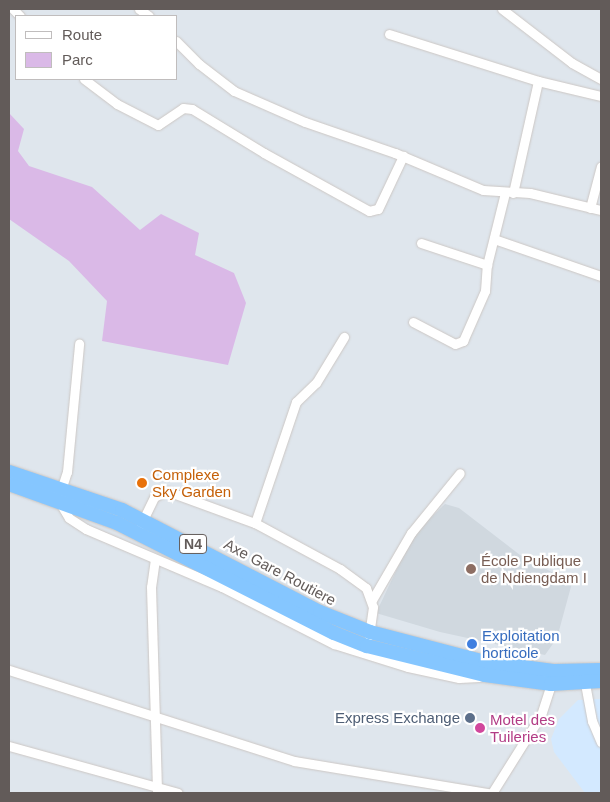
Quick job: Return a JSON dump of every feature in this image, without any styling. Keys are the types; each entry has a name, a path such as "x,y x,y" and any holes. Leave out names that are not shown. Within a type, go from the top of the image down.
{"highway":[{"name":"Axe Gare Routiere","path":"9,472 61,496 140,526 318,617 368,639"},
{"name":"Axe Gare Routiere","path":"9,484 61,496"},
{"name":"N4","path":"368,639 485,675 552,677"},
{"name":"N4","path":"368,639 552,677"},
{"path":"584,677 601,670"},
{"path":"552,677 584,677 601,681"}],"street":[{"path":"502,9 572,63 601,79"},
{"path":"390,34 538,81 601,96"},
{"path":"178,44 199,64 244,97 336,135 402,156 482,190 530,193 601,210"},
{"path":"85,80 118,104 158,125 184,108 192,109 264,153 369,210 378,209 402,156"},
{"path":"413,322 460,344 484,291 487,265 509,193 538,81"},
{"path":"590,208 601,166"},
{"path":"494,239 601,276"},
{"path":"421,243 487,265"},
{"path":"255,523 296,402 316,383 344,337"},
{"path":"79,344 67,472 61,496 69,518 86,529 222,587 316,636 351,650 458,678 485,675"},
{"path":"368,639 372,600 411,533 460,473"},
{"path":"140,526 154,497 167,491 217,506 255,523 340,569 366,588 372,600"},
{"path":"155,559 151,587 157,790"},
{"path":"9,670 156,720 315,766 490,793 541,715 552,677"},
{"path":"584,677 592,721 601,742"},
{"path":"9,746 157,790 178,793"}],"shaded area":[{"name":"École Publique de Ndiengdam I","path":"445,504 459,508 520,555 572,583 557,638 545,655 440,632 376,613 413,535"},
{"path":"601,699 601,793 585,793 554,752 551,739 559,719 578,700"}],"green space":[{"path":"9,113 24,129 18,151 29,166 92,187 140,230 161,214 199,233 195,255 234,273 246,303 228,365 102,341 107,301 69,261 9,219"}],"place":[{"name":"Complexe Sky Garden","path":"142,483"},
{"name":"École Publique de Ndiengdam I","path":"471,569"},
{"name":"Exploitation horticole","path":"472,644"},
{"name":"Express Exchange","path":"470,718"},
{"name":"Motel des Tuileries","path":"480,728"}]}
